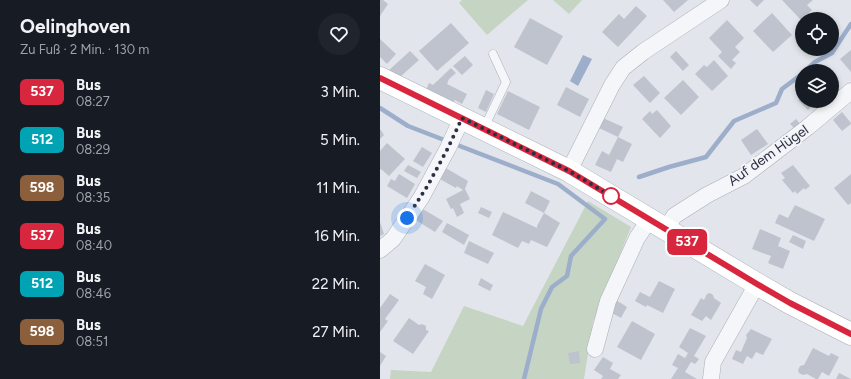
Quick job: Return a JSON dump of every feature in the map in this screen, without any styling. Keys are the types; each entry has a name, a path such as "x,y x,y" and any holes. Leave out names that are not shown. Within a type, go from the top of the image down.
{"main road":[{"path":"380,78 458,125 484,129 569,171 757,284 790,303 851,334"}],"street":[{"path":"569,171 612,85 623,68 643,52 721,0"},
{"name":"Auf dem Hügel","path":"594,349 608,301 636,238 707,195 744,176 808,127 851,91"},
{"path":"380,250 393,239 417,204 448,148 458,125"},
{"path":"711,379 713,362 757,284"}],"lane":[{"path":"484,129 506,82 493,54"}],"green space":[{"path":"462,0 528,0 487,35 459,3"},
{"path":"553,0 582,0 569,14"},
{"path":"588,201 631,227 593,322 584,379 390,379 391,370 431,372 464,306 523,326"}],"water":[{"path":"583,55 592,59 578,86 570,81"}],"building":[{"path":"380,0 383,0 388,4 380,16"},
{"path":"663,0 688,0 674,12"},
{"path":"750,0 764,0 757,7"},
{"path":"782,0 813,0 807,5 812,10 810,12 795,12 795,14"},
{"path":"636,6 647,16 618,47 602,32 619,14 624,19"},
{"path":"772,13 792,35 773,52 753,31"},
{"path":"530,18 563,36 547,65 514,47"},
{"path":"727,20 744,38 735,47 740,52 732,60 736,63 731,69 718,56 722,52 709,38"},
{"path":"451,23 469,43 437,71 419,51"},
{"path":"380,39 396,54 387,64 380,57"},
{"path":"851,50 851,72 840,59"},
{"path":"410,51 419,60 400,77 388,71"},
{"path":"676,51 689,65 683,71 670,57"},
{"path":"465,56 473,65 462,75 453,66"},
{"path":"714,60 728,76 712,91 695,74 704,65 707,67"},
{"path":"451,68 456,73 449,79 447,84 467,94 462,104 455,100 453,103 426,90 429,83 433,85"},
{"path":"644,76 660,93 650,103 633,85"},
{"path":"683,80 699,97 681,115 664,98"},
{"path":"566,87 589,99 580,117 557,105"},
{"path":"486,90 494,94 486,112 478,108"},
{"path":"508,91 540,107 529,130 497,114"},
{"path":"657,110 671,126 660,138 642,119 650,111 652,114"},
{"path":"842,112 851,124 842,131 833,120"},
{"path":"603,118 623,127 618,137 599,128"},
{"path":"796,119 801,125 795,129 790,124"},
{"path":"380,129 384,135 380,139"},
{"path":"757,129 768,144 751,155 741,140"},
{"path":"618,137 632,144 623,162 617,159 611,172 595,165 602,151 609,155"},
{"path":"387,143 405,159 389,176 381,169 380,170 380,151"},
{"path":"422,147 432,153 423,167 413,161"},
{"path":"408,165 421,172 417,178 404,171"},
{"path":"793,165 810,186 805,190 804,188 797,194 795,191 793,193 782,180 785,178 781,173"},
{"path":"444,167 468,181 465,189 470,199 460,204 464,213 457,217 453,208 451,209 446,199 463,190 457,186 456,188 438,178"},
{"path":"399,174 415,184 407,198 387,186 391,179 395,181"},
{"path":"851,174 851,203 848,205 834,188"},
{"path":"531,191 550,201 544,213 525,203"},
{"path":"795,205 825,219 814,241 775,223 779,214 788,218"},
{"path":"481,207 492,212 489,218 478,213"},
{"path":"421,208 443,221 435,232 414,219"},
{"path":"503,212 537,228 544,213 560,223 547,247 531,240 529,244 522,241 518,248 492,235"},
{"path":"380,222 384,234 380,236"},
{"path":"447,223 469,235 464,245 442,232"},
{"path":"760,229 781,238 778,246 790,251 783,269 768,263 771,256 752,249"},
{"path":"793,235 806,241 803,249 789,242"},
{"path":"469,241 494,253 488,264 464,253"},
{"path":"425,264 445,275 432,299 423,294 426,287 415,281"},
{"path":"481,278 493,285 490,291 478,285"},
{"path":"659,281 675,289 663,313 635,301 640,292 650,297"},
{"path":"710,293 721,303 711,320 706,316 702,321 691,315 701,298 704,300 707,294"},
{"path":"390,294 399,300 385,319 388,321 380,332 380,308"},
{"path":"616,300 627,307 621,318 612,313"},
{"path":"409,318 419,325 422,324 426,326 426,330 429,331 413,354 393,341"},
{"path":"632,321 655,334 641,360 617,347"},
{"path":"690,328 706,336 694,356 699,359 695,364 691,362 685,372 697,379 671,379 678,368 672,365 678,354 685,358 688,353 679,347"},
{"path":"751,329 772,339 763,355 756,352 752,359 747,356 743,364 732,359 736,350 741,352 747,338 746,335"},
{"path":"813,348 829,356 831,353 839,357 829,376 822,372 818,379 816,379 807,374 803,375 799,373 798,370 800,366 804,365"},
{"path":"579,351 580,363 570,364 568,353"},
{"path":"380,352 386,356 380,366"},
{"path":"603,357 613,363 610,369 621,375 618,379 601,379 603,376 594,370"},
{"path":"839,373 851,379 836,379"}],"waterway":[{"path":"813,64 832,53 851,24"},
{"path":"639,177 706,157 734,121 776,103 782,89 795,79"},
{"path":"380,108 408,126 558,184 605,219 571,256 567,276 552,287 541,309 524,379"}],"bus line":[{"name":"537","path":"380,78 569,171 757,284 790,303 851,334"}],"route":[{"path":"407,218 421,198 448,148 454,132 462,118 569,171 611,196"}]}
